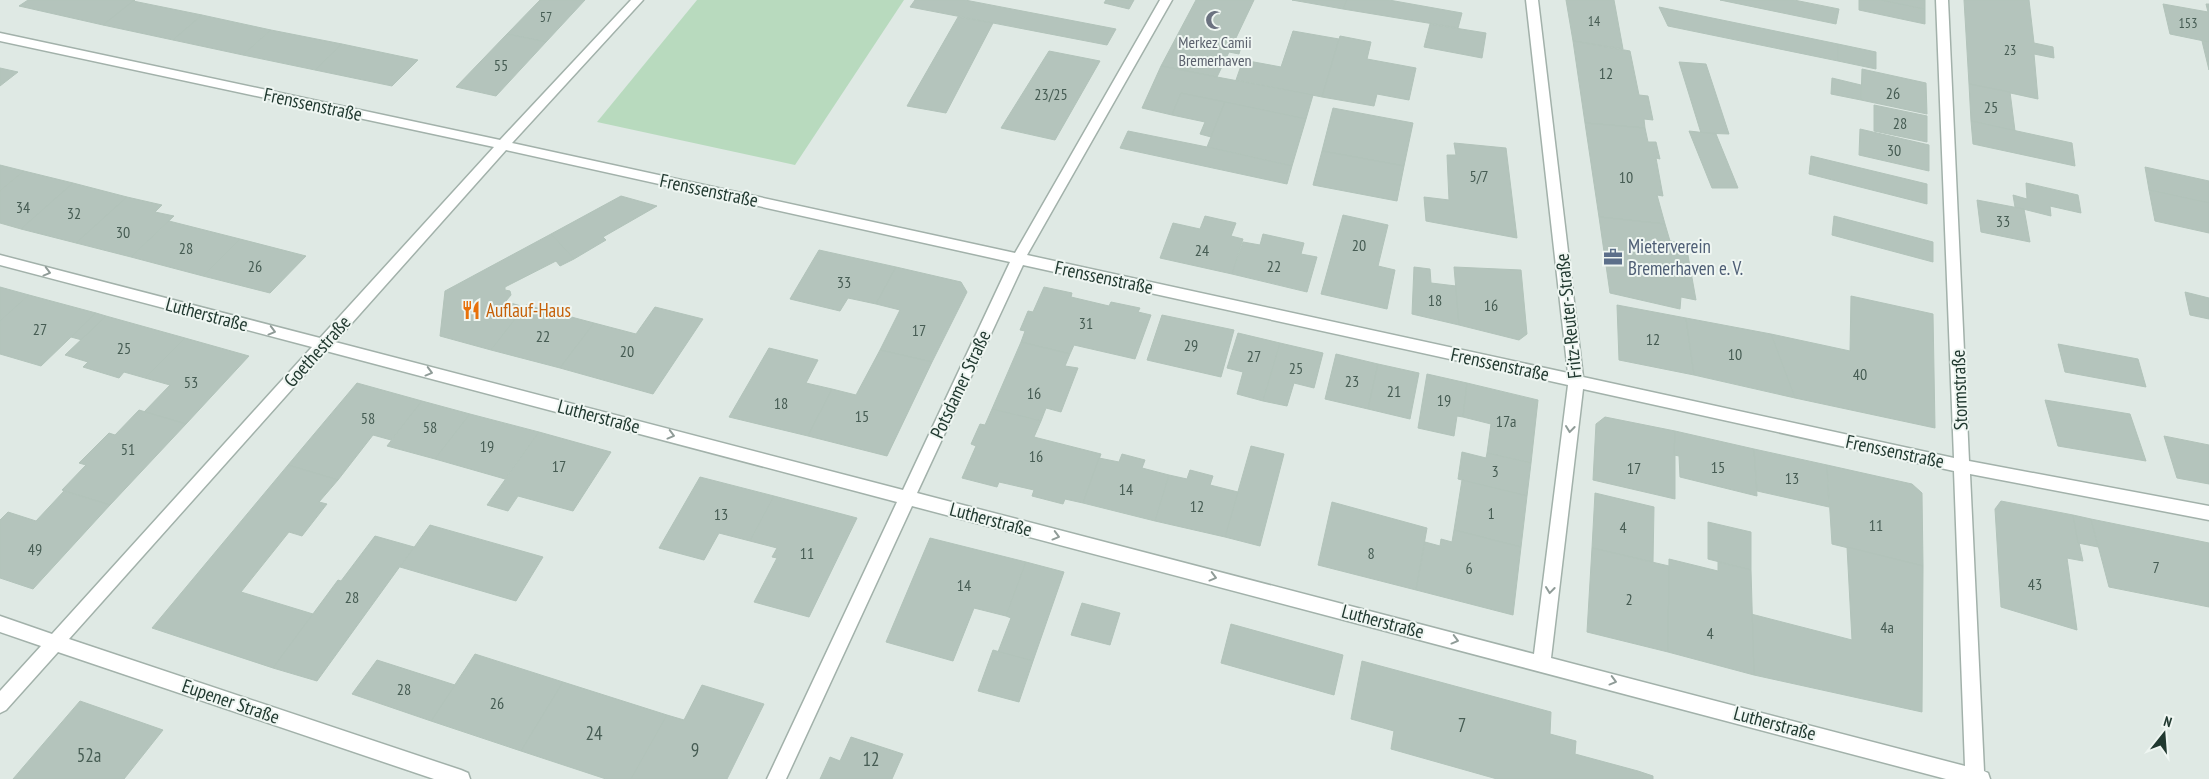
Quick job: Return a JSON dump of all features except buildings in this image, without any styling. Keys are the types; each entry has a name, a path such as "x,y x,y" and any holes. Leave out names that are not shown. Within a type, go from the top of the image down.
{"street":[{"name":"Goethestraße","path":"0,704 503,145 637,0"},
{"name":"Potsdamer Straße","path":"776,779 1019,258 1166,0"},
{"name":"Fritz-Reuter-Straße","path":"1532,0 1576,380 1542,662"},
{"name":"Stormstraße","path":"1942,0 1977,778"},
{"name":"Frenssenstraße","path":"0,37 503,145 1962,466 2209,513"},
{"name":"Lutherstraße","path":"0,260 1542,662 1977,778"},
{"name":"Eupener Straße","path":"0,624 461,779"}],"green space":[{"path":"697,0 904,0 795,165 597,122"}],"place":[{"name":"Merkez Camii Bremerhaven","path":"1215,20"},
{"name":"Mieterverein Bremerhaven e. V.","path":"1613,257"},
{"name":"Auflauf-Haus","path":"471,310"}]}
